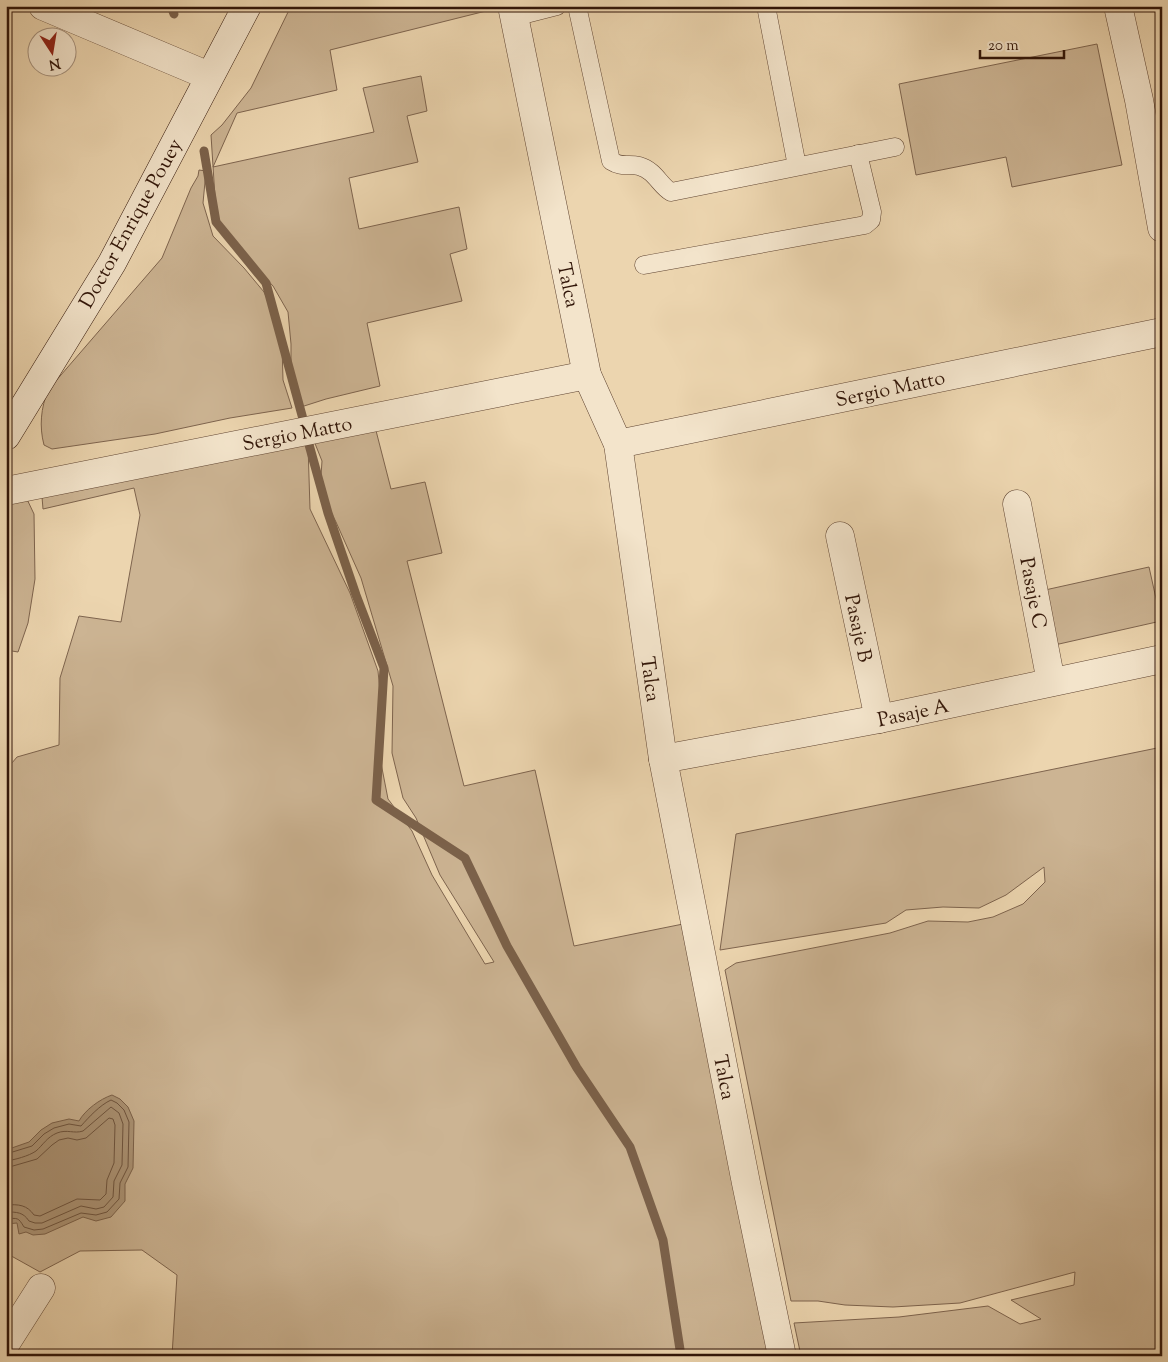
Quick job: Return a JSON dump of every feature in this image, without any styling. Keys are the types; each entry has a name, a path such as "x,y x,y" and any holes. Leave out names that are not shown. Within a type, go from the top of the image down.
{"street":[{"path":"42,6 209,76"},
{"name":"Doctor Enrique Pouey","path":"6,436 112,263 247,6"},
{"path":"1118,6 1150,97 1162,228"},
{"name":"Talca","path":"513,12 587,375 618,444 663,759 782,1356"},
{"name":"Sergio Matto","path":"618,444 1162,332"},
{"name":"Sergio Matto","path":"6,491 587,375"},
{"name":"Pasaje C","path":"1017,504 1051,682"},
{"name":"Pasaje B","path":"840,536 879,719"},
{"name":"Pasaje A","path":"663,759 879,719 1162,659"},
{"path":"6,1343 41,1288"}],"lane":[{"path":"513,12 557,6"},
{"path":"577,6 611,161 618,166 638,166 656,175 666,189 671,192 895,147"},
{"path":"766,6 797,166"},
{"path":"644,265 865,225 871,220 872,212 858,154"}],"shaded area":[{"path":"291,6 489,6 490,10 330,50 337,90 237,113 213,167 211,135 222,125 251,88"},
{"path":"1097,44 1122,165 1012,187 1006,157 916,175 899,84"},
{"path":"421,76 427,111 407,116 418,162 349,178 359,229 459,207 467,249 450,254 462,301 367,323 380,386 301,407 291,384 291,344 288,312 273,286 226,235 216,213 213,167 374,132 363,88"},
{"path":"199,170 206,171 203,203 213,236 264,292 278,321 282,346 283,380 292,408 230,418 155,434 52,449 44,445 41,417 48,390 162,258"},
{"path":"373,419 391,489 425,482 442,553 407,561 464,786 535,770 574,946 683,924 772,1356 172,1356 177,1275 142,1250 80,1251 40,1272 6,1253 6,770 17,757 59,745 60,678 79,616 121,622 140,515 134,488 43,509 41,485 303,435 308,445 310,509 350,593 378,671 383,722 380,758 388,799 412,831 432,875 485,964 494,962 440,875 416,818 403,798 392,753 393,686 361,578 320,491 322,461 310,431"},
{"path":"25,495 34,514 35,579 28,623 18,652 6,650 6,499"},
{"path":"1149,567 1161,621 1059,644 1048,644 1036,592"},
{"path":"1162,747 1162,1356 801,1356 794,1323 899,1317 988,1306 1020,1324 1041,1319 1011,1300 1074,1285 1075,1272 960,1303 893,1307 845,1305 818,1301 791,1301 725,970 736,963 890,933 928,921 968,922 993,917 1023,904 1045,882 1044,867 1006,895 979,908 943,907 906,910 886,923 720,950 736,834"}],"water":[{"path":"112,1095 120,1099 128,1107 134,1121 133,1168 125,1184 125,1201 111,1217 96,1221 83,1217 45,1234 33,1235 26,1232 19,1234 17,1223 6,1224 6,1150 29,1142 41,1130 52,1123 69,1119 79,1121 93,1105"}],"waterway":[{"path":"171,6 174,14"},
{"path":"204,151 216,222 266,283 303,419"},
{"path":"308,441 328,513 356,595 384,668 376,800 465,858 507,946 577,1068 630,1147 663,1240 681,1356"}]}
